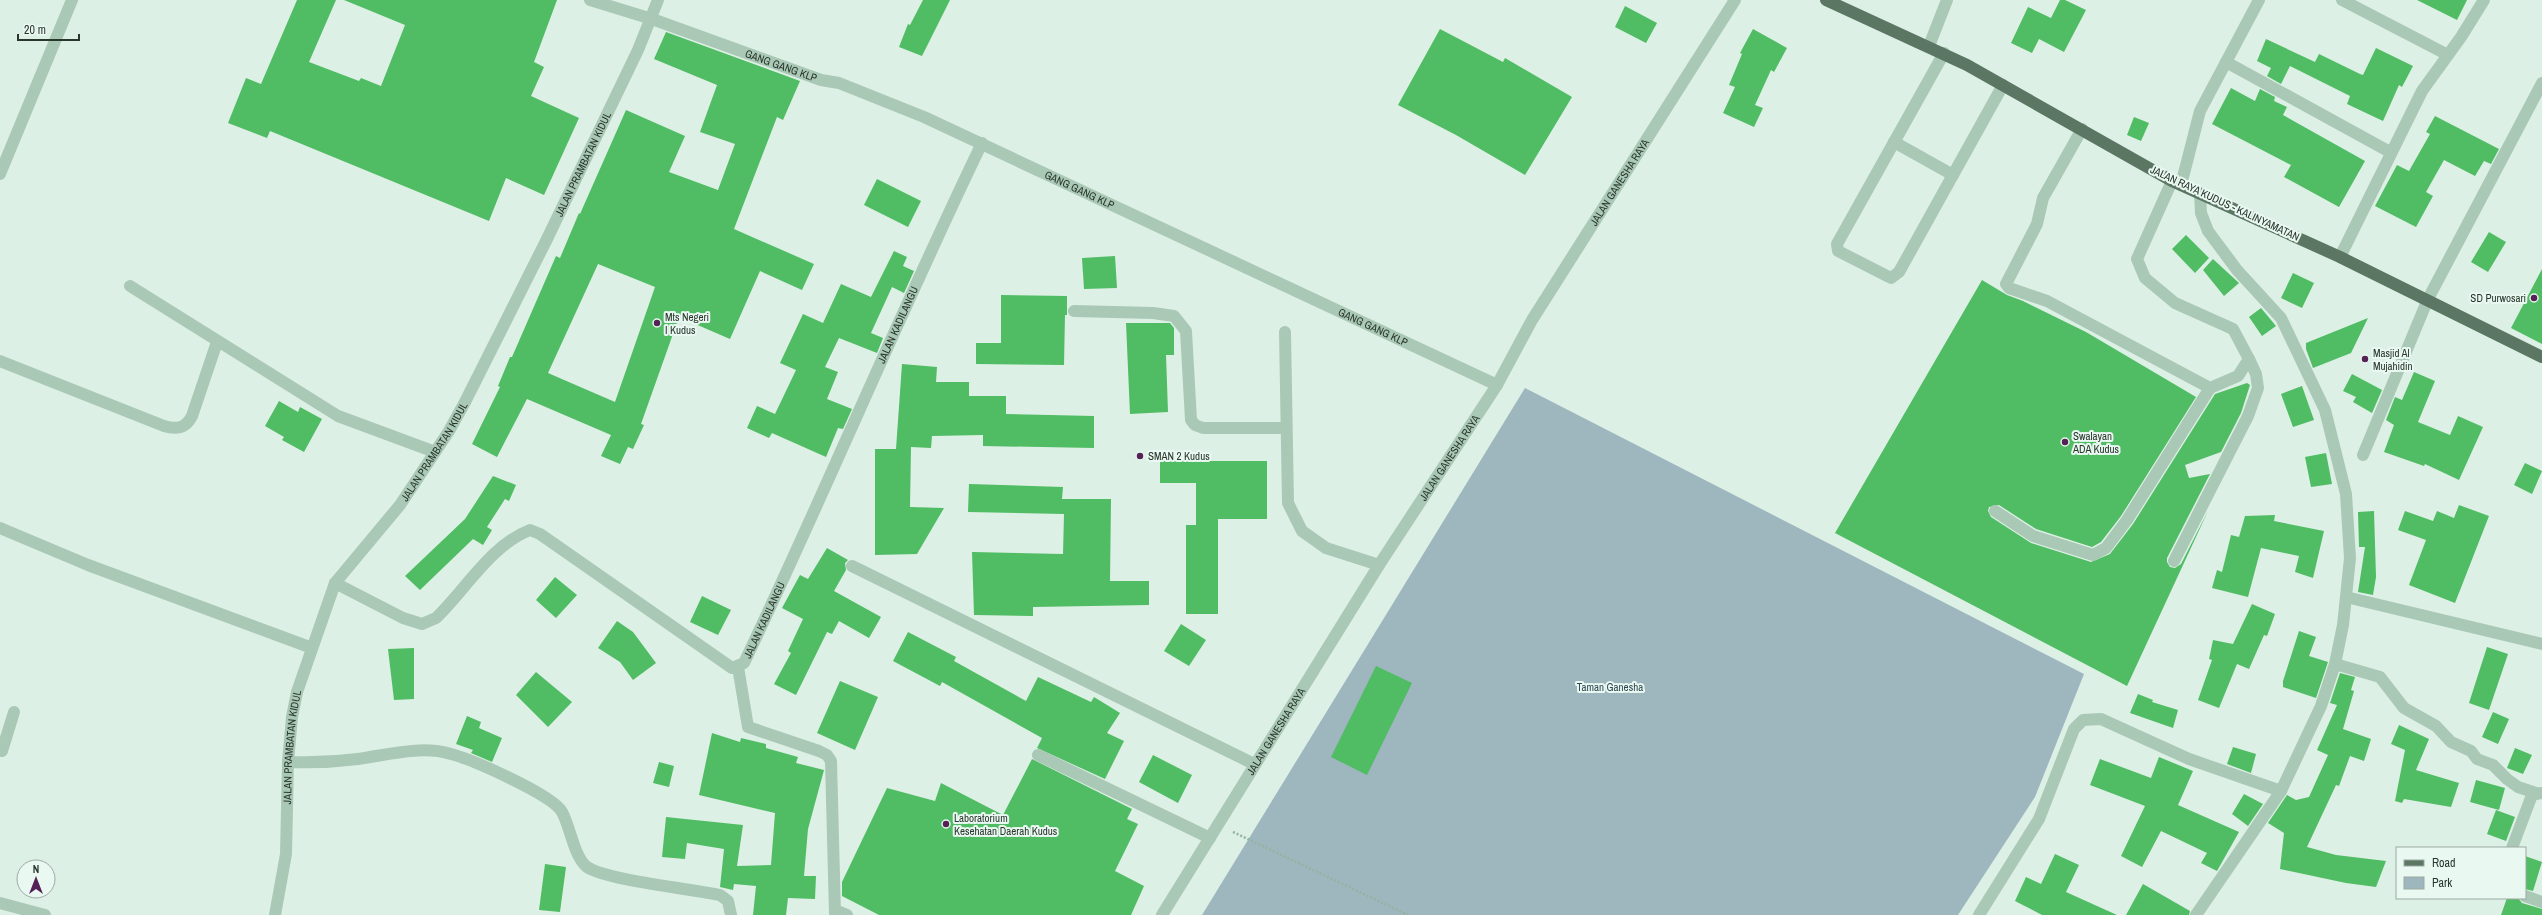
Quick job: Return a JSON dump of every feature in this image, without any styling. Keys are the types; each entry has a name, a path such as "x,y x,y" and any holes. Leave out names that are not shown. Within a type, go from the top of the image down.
{"main road":[{"name":"JALAN RAYA KUDUS - KALINYAMATAN","path":"1826,0 1944,53 2176,183 2340,257 2428,299 2542,357"}],"street":[{"path":"0,174 72,0"},
{"name":"GANG GANG KLP","path":"590,0 652,19 807,76 839,83 982,143 1497,385"},
{"name":"JALAN PRAMBATAN KIDUL","path":"275,915 286,854 288,762 292,717 312,648 335,583 400,504 435,452 465,402 547,239 652,19 658,0"},
{"name":"JALAN GANESHA RAYA","path":"1162,915 1254,764 1379,565 1497,385 1532,320 1735,0"},
{"path":"1929,46 1947,0"},
{"path":"2174,561 2248,416 2258,388 2256,374 2233,329 2174,303 2145,278 2140,270 2137,259 2176,183 2200,111 2259,0"},
{"path":"2342,0 2448,55"},
{"path":"2340,257 2390,152 2422,91 2448,55 2484,0"},
{"path":"1944,53 1837,244 1838,252 1891,278 1899,272 2003,85"},
{"path":"2226,62 2390,152"},
{"path":"2363,454 2428,299 2542,83"},
{"path":"2082,129 2043,198 2037,224 2006,284 2009,288 2047,301 2210,388"},
{"path":"1894,142 1953,175"},
{"name":"JALAN KADILANGU","path":"335,583 403,618 422,624 436,618 499,549 517,535 530,530 540,534 732,668 738,667 744,663 803,540 932,246 982,143"},
{"path":"2196,915 2281,792 2321,706 2335,664 2346,598 2350,558 2346,494 2326,410 2281,318 2237,270 2212,237 2201,213 2200,193"},
{"path":"130,286 217,342 338,416 435,452"},
{"path":"1074,311 1153,313 1174,316 1186,331 1190,420 1195,425 1203,428 1286,428"},
{"path":"1286,332 1288,503 1302,531 1326,548 1379,565"},
{"path":"0,362 173,429 181,428 188,423 217,342"},
{"path":"1995,511 2040,538 2093,555 2106,548 2127,520 2210,388 2238,376 2249,358"},
{"path":"0,528 88,565 312,648"},
{"path":"852,566 1254,764"},
{"path":"2346,598 2542,644"},
{"path":"2335,664 2380,677 2404,708 2436,726 2451,742 2471,751 2477,759 2493,765 2507,779 2518,787 2539,793"},
{"path":"738,667 748,727 819,751 827,755 831,761 835,912 847,915"},
{"path":"0,750 2,751 14,712"},
{"path":"1978,915 2039,819 2074,729 2083,720 2101,719 2189,759 2281,792"},
{"path":"288,762 334,762 423,751 451,754 517,782 550,800 562,811 576,848 587,866 608,875 720,895 728,901 731,915"},
{"path":"1038,755 1210,838"},
{"path":"2512,847 2532,795 2539,793"},
{"path":"2526,896 2542,902"},
{"path":"0,903 45,915"}],"path":[{"path":"1218,825 1408,915"}],"green space":[{"name":"Taman Ganesha","path":"1525,388 2084,674 2035,797 1958,915 1202,915"}],"building":[{"path":"297,0 336,0 309,62 359,81 361,78 381,86 405,25 344,0 557,0 534,62 544,67 531,96 579,118 544,195 506,178 489,221 270,131 267,138 228,123 246,78 261,84"},
{"path":"923,0 950,0 922,56 899,47 908,24 910,25"},
{"path":"2060,0 2065,0 2086,10 2064,52 2039,39 2032,53 2011,43 2028,7 2051,18"},
{"path":"2417,0 2467,0 2457,20"},
{"path":"1625,6 1657,23 1646,43 1615,27"},
{"path":"1440,29 1503,62 1505,58 1572,97 1525,175 1456,135 1398,105"},
{"path":"1753,29 1787,48 1774,72 1771,70 1755,105 1763,108 1754,127 1723,113 1735,87 1729,85 1742,54 1740,53"},
{"path":"666,32 800,81 783,120 777,117 734,229 814,264 802,290 760,271 730,339 679,317 641,424 644,425 633,449 628,447 620,464 601,456 611,435 527,399 497,457 472,444 500,387 498,386 510,357 512,357 556,256 560,258 626,110 685,136 669,172 718,190 735,144 700,132 717,85 654,59","holes":["598,264 655,287 615,402 548,373"]},
{"path":"2266,39 2315,62 2319,54 2363,75 2376,48 2413,66 2402,87 2399,85 2383,121 2347,104 2350,96 2290,66 2281,84 2267,76 2271,68 2257,61"},
{"path":"2231,88 2255,101 2260,89 2275,97 2274,101 2287,107 2283,115 2365,161 2339,207 2284,177 2291,165 2212,124"},
{"path":"2435,116 2499,149 2491,164 2484,161 2475,176 2444,160 2426,192 2433,196 2416,227 2375,206 2397,165 2409,171 2430,134 2426,132"},
{"path":"2134,117 2149,123 2141,141 2127,135"},
{"path":"877,179 921,201 908,227 864,205"},
{"path":"2489,232 2506,242 2488,272 2471,262"},
{"path":"2186,235 2209,258 2195,273 2172,249"},
{"path":"894,251 907,257 903,266 914,271 904,293 892,287 871,333 883,338 877,353 839,338 825,367 838,372 827,399 852,409 843,429 838,428 826,457 772,433 769,438 747,428 757,406 775,414 796,370 780,363 803,314 823,323 841,284 871,297"},
{"path":"1115,256 1117,288 1084,289 1082,258"},
{"path":"2213,259 2239,283 2224,296 2203,270"},
{"name":"SD Purwosari","path":"2542,269 2542,344 2511,328"},
{"path":"2293,273 2314,283 2302,308 2281,298"},
{"name":"Swalayan ADA Kudus","path":"1982,280 2007,295 2023,301 2086,332 2196,397 2121,516 2101,542 2092,547 2036,529 1999,505 1989,507 1988,511 1991,517 2031,543 2091,562 2110,554 2133,524 2215,394 2247,383 2250,385 2241,413 2221,452 2185,465 2189,478 2210,474 2167,558 2167,562 2170,567 2175,568 2181,564 2208,511 2127,686 1835,533"},
{"path":"1001,295 1067,296 1064,365 976,364 976,343 1001,343"},
{"path":"2261,308 2276,326 2262,336 2249,317"},
{"path":"2368,318 2351,353 2313,368 2306,349 2306,343"},
{"path":"1126,323 1170,323 1174,328 1174,355 1166,355 1168,412 1130,414"},
{"path":"902,364 937,367 936,382 969,382 969,396 1006,396 1006,414 1094,416 1094,448 983,446 983,435 932,436 931,448 911,447 910,507 944,508 917,554 875,555 875,449 896,449"},
{"path":"2414,372 2435,381 2418,422 2450,435 2458,416 2483,427 2459,480 2425,464 2424,466 2384,452 2394,425 2386,420 2395,397 2402,400"},
{"path":"2352,374 2382,390 2372,413 2353,402 2356,397 2343,391"},
{"path":"2302,386 2314,420 2293,427 2281,394"},
{"path":"279,401 298,412 300,407 322,419 304,452 282,440 284,437 265,426"},
{"path":"2326,453 2332,484 2311,487 2305,457"},
{"path":"1160,461 1267,461 1267,519 1218,519 1218,614 1186,614 1186,525 1196,525 1196,483 1160,483"},
{"path":"2525,463 2542,471 2532,494 2514,485"},
{"path":"493,476 516,485 509,501 505,499 487,527 492,530 483,545 473,539 420,590 405,576 465,519"},
{"path":"969,484 1063,487 1062,499 1111,499 1110,581 1149,581 1149,605 1033,607 1033,616 974,615 972,552 1063,554 1064,514 968,512"},
{"path":"2459,505 2489,516 2455,603 2409,585 2426,540 2398,530 2405,511 2433,521 2437,511 2454,518"},
{"path":"2374,511 2376,577 2373,595 2358,592 2365,547 2359,547 2358,512"},
{"path":"2275,515 2274,521 2324,531 2313,578 2295,572 2299,556 2261,548 2248,597 2212,588 2217,570 2222,572 2231,535 2239,537 2245,516"},
{"path":"827,548 848,560 845,563 846,570 834,591 881,617 869,638 839,621 832,634 827,632 796,695 774,684 791,653 788,651 803,619 782,608 800,575 808,579"},
{"path":"555,577 577,595 556,618 536,600"},
{"path":"702,596 731,610 718,635 690,622"},
{"path":"2252,604 2275,614 2267,636 2264,635 2249,669 2237,664 2219,708 2198,700 2212,660 2209,659 2213,640 2233,644"},
{"path":"617,621 633,632 656,663 633,680 620,662 598,648"},
{"path":"1181,624 1206,640 1189,666 1164,651"},
{"path":"2299,631 2316,637 2309,656 2328,662 2316,698 2283,687 2283,681"},
{"path":"908,632 956,657 954,661 1026,701 1038,677 1091,702 1094,697 1120,713 1107,733 1124,741 1105,779 1037,748 1042,738 942,682 940,686 893,661"},
{"path":"2487,647 2508,654 2489,710 2469,703"},
{"path":"414,648 414,699 394,700 388,649"},
{"path":"1376,666 1412,683 1367,775 1331,757"},
{"path":"536,672 572,702 548,727 516,695"},
{"path":"2340,673 2355,677 2351,690 2354,691 2343,729 2371,739 2364,761 2350,756 2339,786 2336,785 2307,847 2336,855 2386,861 2376,887 2346,883 2280,869 2284,833 2268,823 2287,795 2296,800 2309,797 2328,755 2317,750 2337,705 2330,703"},
{"path":"840,681 878,697 855,750 817,733"},
{"path":"2138,694 2153,700 2152,702 2178,710 2173,728 2130,713"},
{"path":"2493,712 2509,719 2498,744 2482,737"},
{"path":"467,716 481,722 479,728 502,738 492,762 471,753 473,750 456,744"},
{"path":"2399,725 2429,739 2416,770 2459,783 2451,807 2404,799 2402,803 2395,801 2405,750 2391,744"},
{"path":"712,733 740,742 741,738 766,744 766,748 798,757 796,763 824,770 808,829 804,876 816,876 815,899 788,898 786,915 753,915 756,886 734,884 733,890 720,887 724,849 687,843 685,859 662,857 666,817 743,825 737,866 771,865 775,813 699,795"},
{"path":"2233,747 2256,754 2251,773 2227,764"},
{"path":"2515,748 2532,755 2523,774 2507,768"},
{"path":"1153,755 1192,775 1178,803 1139,782"},
{"path":"2159,757 2193,771 2178,805 2239,832 2217,871 2201,863 2207,853 2161,831 2142,867 2121,856 2145,806 2090,785 2100,759 2151,778"},
{"name":"Laboratorium Kesehatan Daerah Kudus","path":"1032,759 1132,809 1127,819 1138,824 1115,871 1144,886 1131,915 879,915 842,896 842,882 887,788 935,801 941,783 1003,815"},
{"path":"659,762 674,766 669,787 653,783"},
{"path":"2476,780 2505,788 2499,810 2470,802"},
{"path":"2244,794 2263,804 2248,826 2232,814"},
{"path":"2496,810 2515,817 2506,841 2487,834"},
{"path":"2055,854 2079,865 2066,892 2117,915 2042,915 2015,901 2026,877 2041,884"},
{"path":"2526,856 2542,862 2533,891 2526,889"},
{"path":"545,864 566,867 560,912 539,910"},
{"path":"2143,884 2190,911 2189,915 2126,915"},
{"path":"2507,899 2519,899 2522,903 2542,909 2542,915 2501,915"}],"place":[{"name":"SD Purwosari","path":"2534,298"},
{"name":"Mts Negeri I Kudus","path":"657,323"},
{"name":"Masjid Al Mujahidin","path":"2365,359"},
{"name":"Swalayan ADA Kudus","path":"2065,442"},
{"name":"SMAN 2 Kudus","path":"1140,456"},
{"name":"Laboratorium Kesehatan Daerah Kudus","path":"946,824"}]}
